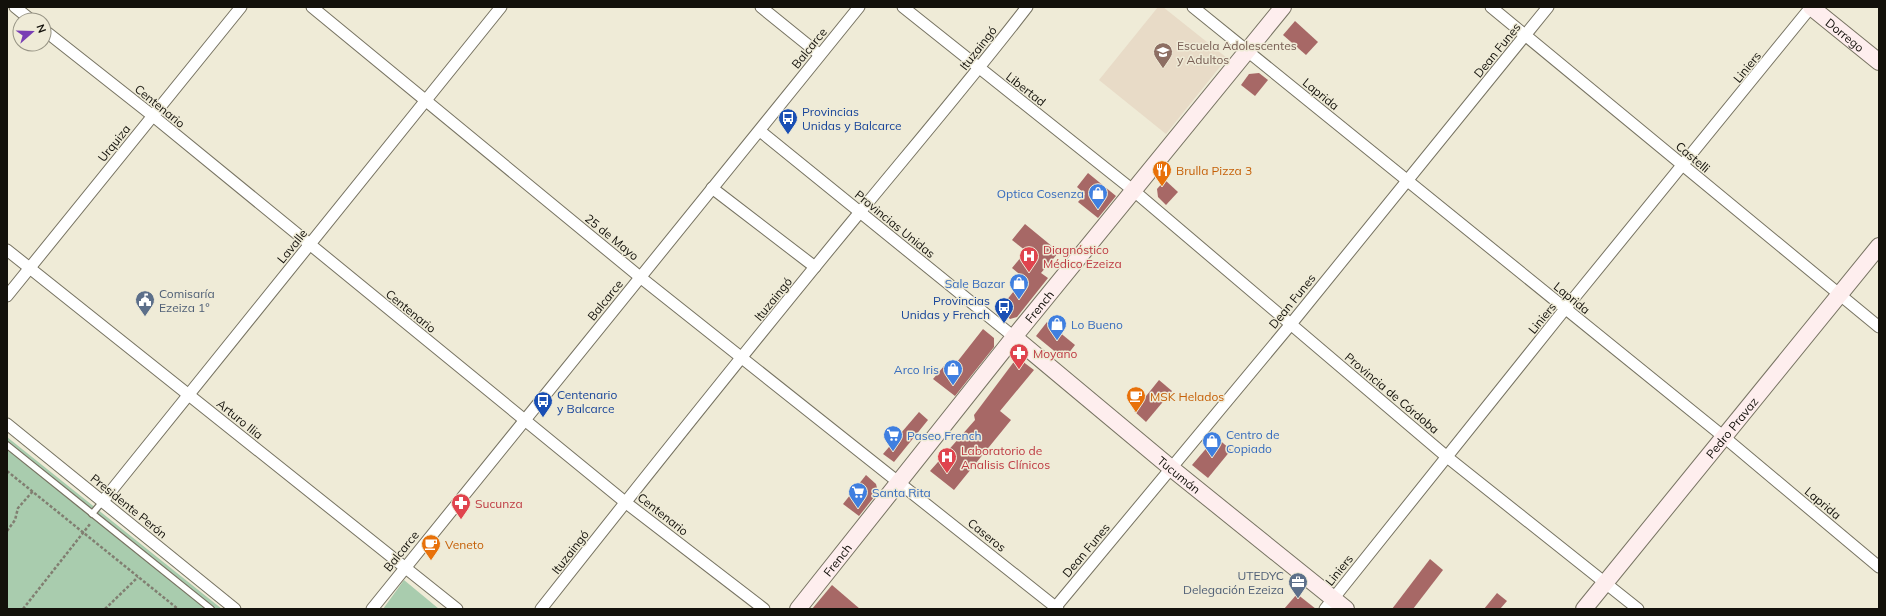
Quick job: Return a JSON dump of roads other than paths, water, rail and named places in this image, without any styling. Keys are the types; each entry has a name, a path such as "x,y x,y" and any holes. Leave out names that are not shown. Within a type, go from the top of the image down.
{"street":[{"name":"Urquiza","path":"7,296 241,7"},
{"name":"25 de Mayo","path":"312,7 640,277 899,482"},
{"name":"Lavalle","path":"104,501 501,7"},
{"path":"761,7 819,54"},
{"name":"Balcarce","path":"372,609 712,188 760,131 819,54 859,7"},
{"name":"Libertad","path":"903,7 1134,191"},
{"name":"Ituzaingó","path":"541,609 741,358 980,68 1027,7"},
{"name":"Laprida","path":"1193,7 1724,437 1879,567"},
{"name":"French","path":"798,609 1014,337 1283,7"},
{"name":"Castelli","path":"1491,7 1879,327"},
{"name":"Dean Funes","path":"1056,608 1291,324 1548,7"},
{"name":"Dorrego","path":"1811,7 1879,62"},
{"name":"Liniers","path":"1329,604 1565,309 1684,166 1811,7"},
{"name":"Centenario","path":"52,36 153,116 309,245 626,502 764,609"},
{"name":"Provincias Unidas","path":"760,131 1014,337"},
{"path":"712,188 815,267"},
{"name":"Provincia de Córdoba","path":"1134,191 1447,457 1638,609"},
{"name":"Pedro Pravaz","path":"1584,609 1840,296 1879,246"},
{"name":"Arturo Ilia","path":"7,250 457,609"},
{"name":"Tucumán","path":"1014,337 1171,468 1329,604 1346,609"},
{"name":"Presidente Perón","path":"7,424 104,501 234,609"},
{"name":"Caseros","path":"899,482 1056,608"}],"lane":[{"path":"7,445 211,609"},
{"path":"94,516 104,501"}],"place":[{"name":"Escuela Adolescentes y Adultos","path":"1163,69"},
{"name":"Provincias Unidas y Balcarce","path":"788,135"},
{"name":"Brulla Pizza 3","path":"1162,187"},
{"name":"Optica Cosenza","path":"1098,210"},
{"name":"Diagnóstico Médico Ezeiza","path":"1029,273"},
{"name":"Sale Bazar","path":"1019,300"},
{"name":"Comisaría Ezeiza 1°","path":"145,317"},
{"name":"Provincias Unidas y French","path":"1004,324"},
{"name":"Lo Bueno","path":"1057,341"},
{"name":"Moyano","path":"1019,370"},
{"name":"Arco Iris","path":"953,386"},
{"name":"MSK Helados","path":"1136,413"},
{"name":"Centenario y Balcarce","path":"543,418"},
{"name":"Paseo French","path":"893,452"},
{"name":"Centro de Copiado","path":"1212,458"},
{"name":"Laboratorio de Analisis Clínicos","path":"947,474"},
{"name":"Santa Rita","path":"858,509"},
{"name":"Sucunza","path":"461,520"},
{"name":"Veneto","path":"431,561"},
{"name":"UTEDYC Delegación Ezeiza","path":"1298,599"}]}
